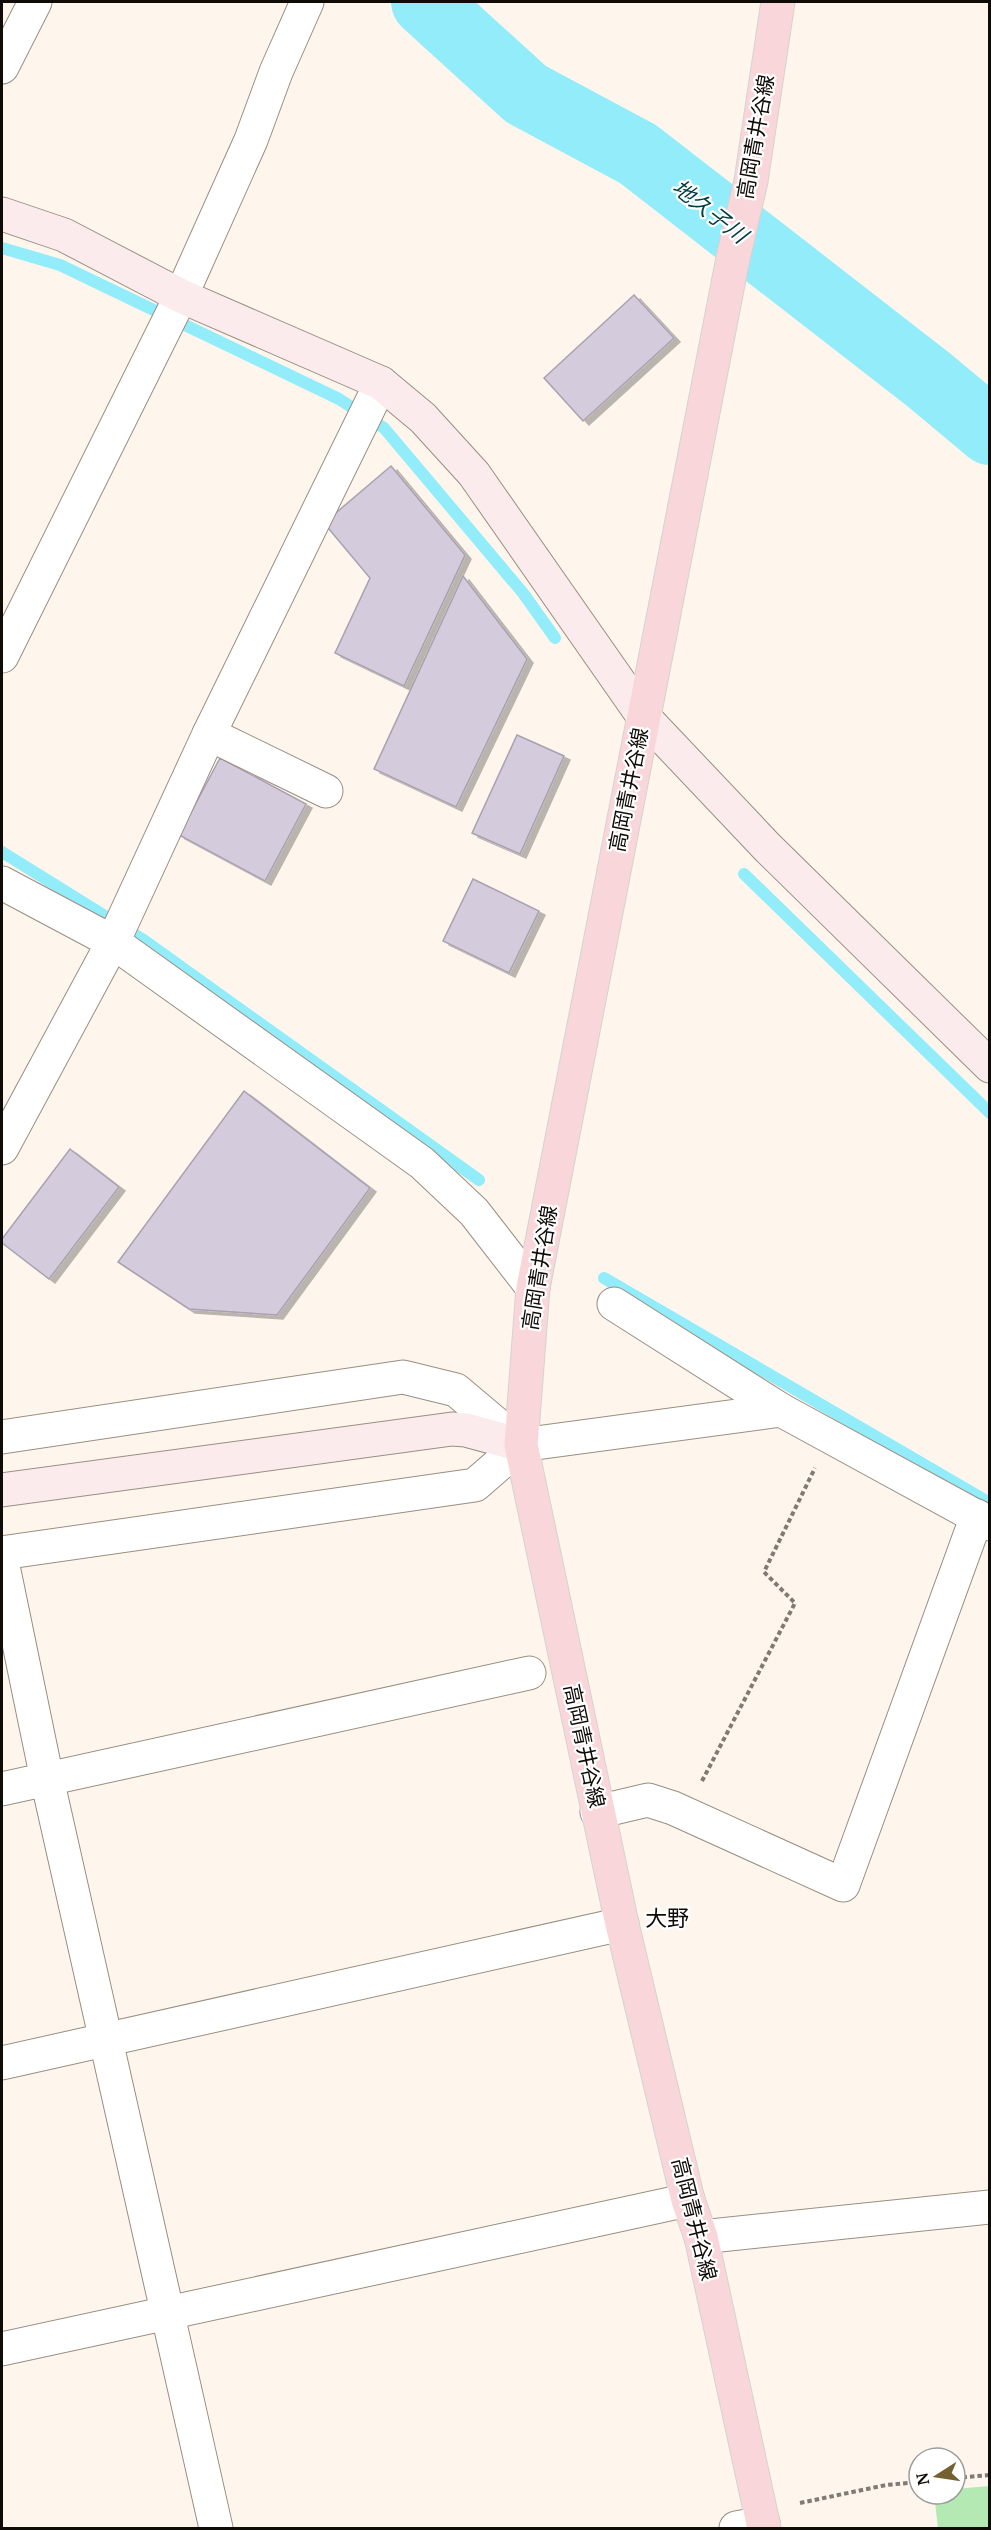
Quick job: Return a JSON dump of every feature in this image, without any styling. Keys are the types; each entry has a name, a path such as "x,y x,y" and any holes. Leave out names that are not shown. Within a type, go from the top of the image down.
{"main road":[{"name":"高岡青井谷線","path":"755,2527 701,2237 688,2200 622,1924 521,1445 533,1288 733,258 750,184 778,2"}],"street":[{"path":"2,67 35,2"},
{"path":"2,656 179,299 251,140 276,72 307,2"},
{"path":"2,214 64,235 179,299 378,388 423,418 474,474 643,716 767,847 990,1066"},
{"path":"2,1148 113,942 210,734 378,388"},
{"path":"210,734 326,791"},
{"path":"2,883 113,942 422,1163 474,1212 533,1288"},
{"path":"597,1812 648,1800 686,1814 843,1885 983,1520 781,1410 614,1304"},
{"path":"2,1437 403,1377 456,1390 521,1445"},
{"path":"2,1490 452,1429 466,1430 521,1445 781,1410"},
{"path":"2,1553 475,1485 521,1445"},
{"path":"2,1561 47,1779 216,2529"},
{"path":"2,1789 529,1673"},
{"path":"2,2063 622,1924"},
{"path":"2,2349 688,2200"},
{"path":"701,2237 990,2207"}],"path":[{"path":"686,1814 795,1603 764,1572 830,1436"},
{"path":"967,2477 990,2475"},
{"path":"800,2503 886,2485 907,2483"}],"green space":[{"path":"989,2486 989,2528 938,2528 935,2506 967,2506 967,2488"}],"building":[{"path":"634,295 674,338 583,421 544,378"},
{"path":"391,466 465,555 404,686 335,653 370,578 324,523"},
{"path":"463,576 527,659 456,807 374,769"},
{"path":"517,735 564,756 520,854 472,833"},
{"path":"220,758 306,804 265,881 179,835"},
{"path":"473,879 539,911 509,973 443,941"},
{"path":"244,1091 370,1188 277,1315 189,1309 118,1262"},
{"path":"70,1149 119,1187 49,1279 2,1243 2,1239"}],"waterway":[{"name":"地久子川","path":"425,2 526,94 638,154 929,380 990,431"},
{"path":"2,248 60,265 339,399 384,428 523,593 555,638"},
{"path":"2,852 142,939 479,1180"},
{"path":"744,874 990,1113"},
{"path":"604,1278 990,1503"}],"district":[{"name":"大野","path":"667,1918"}]}
